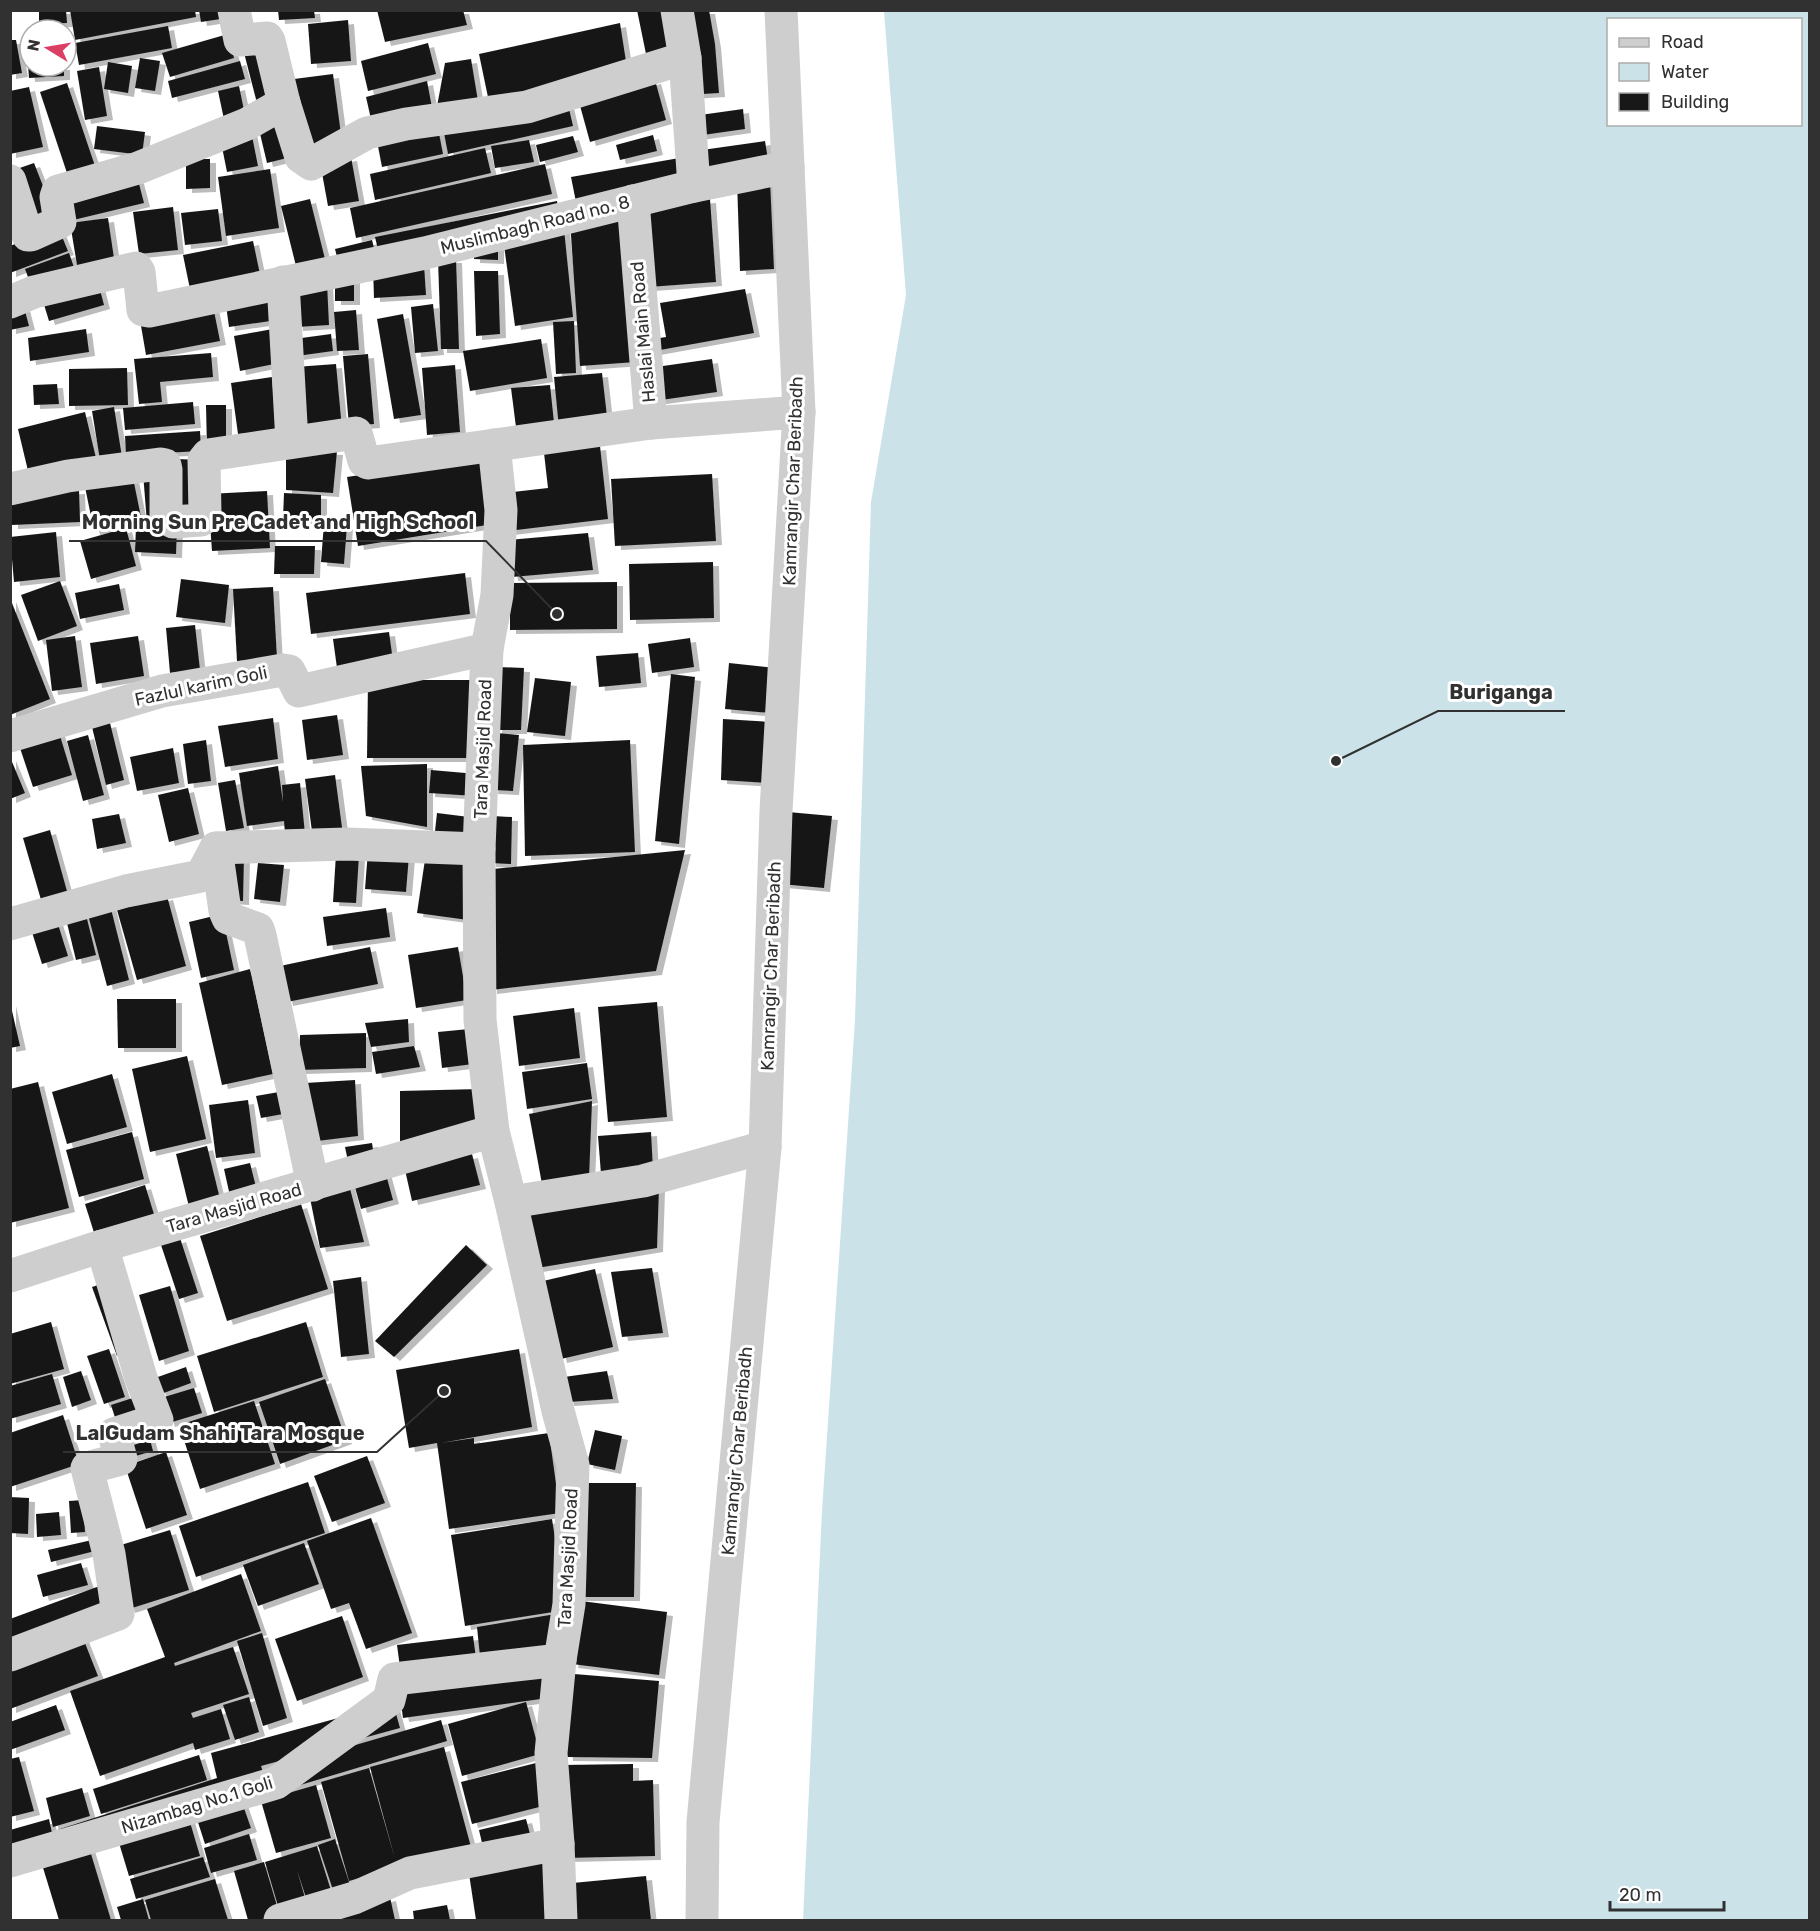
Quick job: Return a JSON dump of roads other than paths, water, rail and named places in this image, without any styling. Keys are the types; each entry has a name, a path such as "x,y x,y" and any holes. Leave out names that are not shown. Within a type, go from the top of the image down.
{"street":[{"path":"234,10 240,40 261,37 270,40 284,104 301,157 311,164 367,133 406,124 527,107 685,58"},
{"path":"677,10 685,58 694,186"},
{"name":"Kamrangir Char Beribadh","path":"702,1920 703,1822 765,1147 776,811 799,412 781,10"},
{"path":"10,181 26,231 28,235 31,235 60,222 56,197 58,190 138,168 247,124 284,104"},
{"name":"Muslimbagh Road no. 8","path":"10,302 34,292 136,268 143,310 149,311 425,253 694,186 788,167"},
{"name":"Haslai Main Road","path":"292,442 356,434 365,463 651,423 633,201"},
{"path":"10,489 68,476 160,464 165,465 166,470 166,518 168,521 204,518 204,460 206,457 292,442 283,282"},
{"path":"651,423 799,412"},
{"path":"487,649 497,595 501,510 494,445"},
{"name":"Fazlul karim Goli","path":"10,736 162,691 283,670 289,671 299,692 487,649"},
{"name":"Tara Masjid Road","path":"487,649 479,849 480,1020 493,1131 558,1411 573,1465 569,1604 560,1660 551,1752 561,1920"},
{"path":"216,849 347,844 479,849"},
{"path":"10,924 126,891 201,876 216,849"},
{"path":"216,849 228,918 258,929 260,935 313,1185"},
{"name":"Tara Masjid Road","path":"10,1276 102,1246 493,1131"},
{"path":"511,1202 643,1181 765,1147"},
{"path":"10,1654 118,1614 109,1554 87,1468 121,1459 114,1434 157,1420 141,1378 102,1246"},
{"name":"Nizambag No.1 Goli","path":"10,1861 276,1783 389,1700 394,1678 560,1660"},
{"path":"280,1920 354,1898 410,1873 558,1844"}],"water":[{"path":"884,11 1809,11 1809,1920 803,1920 822,1511 855,1020 871,502 906,295"}],"place":[{"name":"Morning Sun Pre Cadet and High School","path":"557,614"},
{"name":"Buriganga","path":"1336,761"},
{"name":"LalGudam Shahi Tara Mosque","path":"444,1391"}]}
